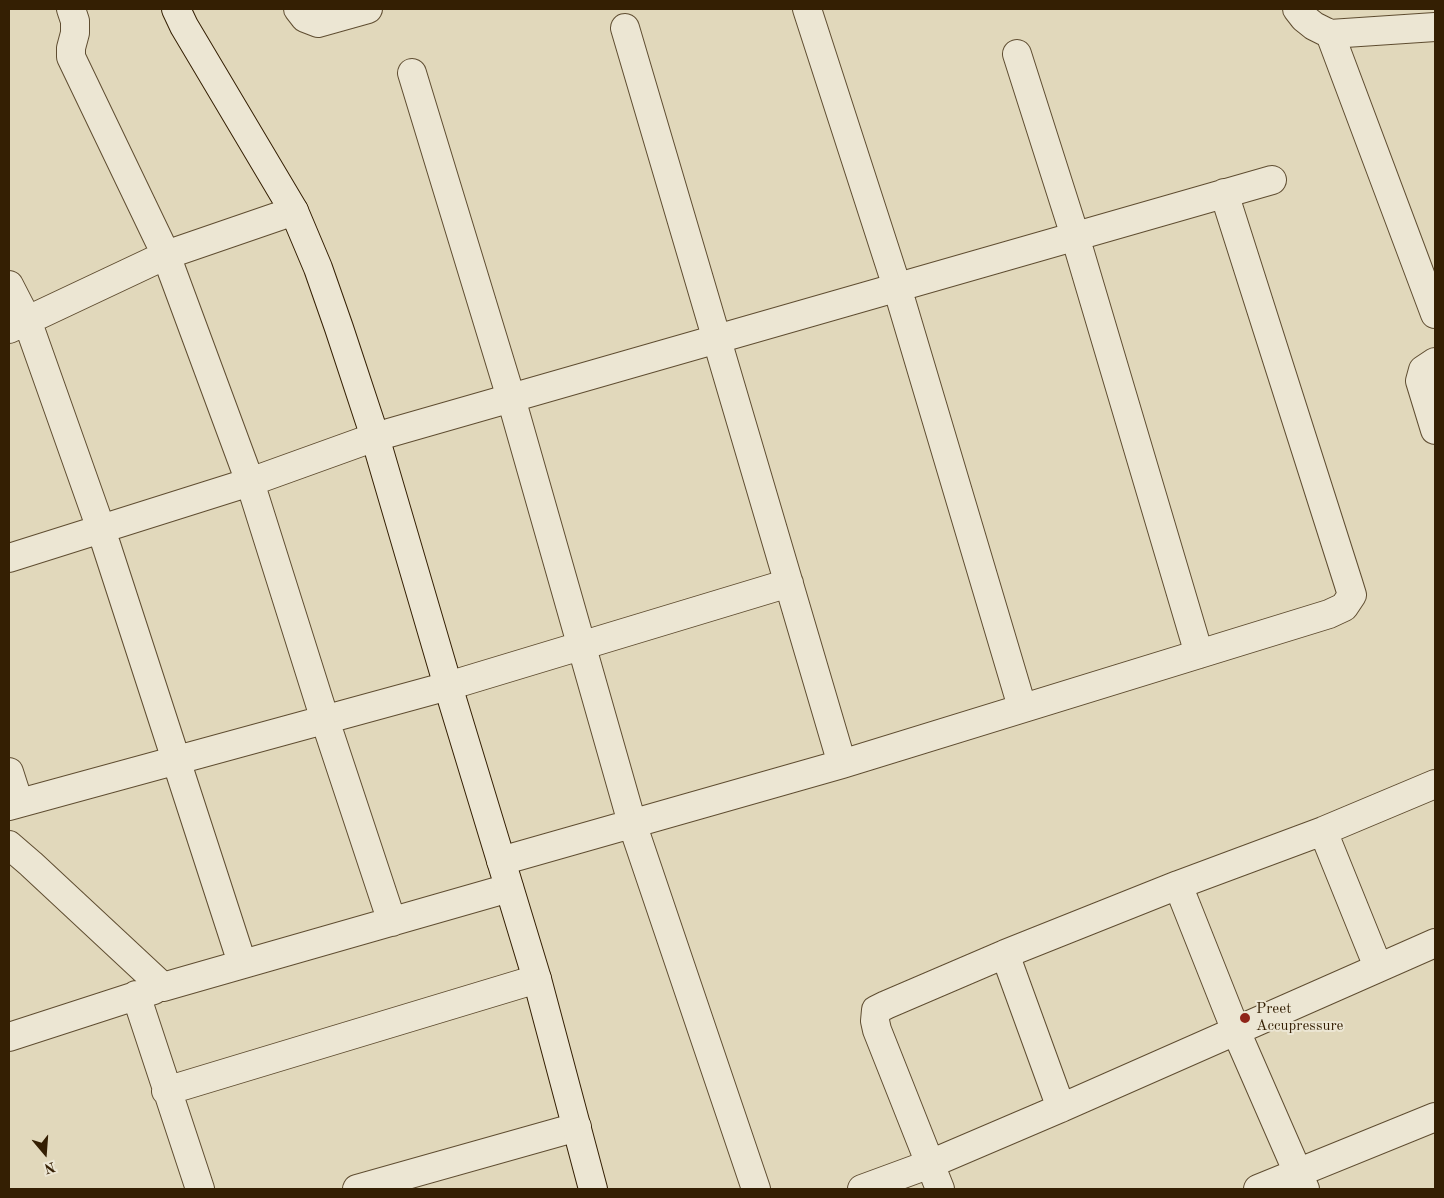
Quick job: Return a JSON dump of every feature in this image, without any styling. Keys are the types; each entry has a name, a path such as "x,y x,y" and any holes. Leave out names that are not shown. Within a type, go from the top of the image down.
{"street":[{"path":"72,9 75,33 71,57 166,256 250,482 325,720 392,922"},
{"path":"176,9 184,26 294,211 318,268 375,437 500,861 537,979 594,1189"},
{"path":"298,9 305,18 318,23 368,9"},
{"path":"807,9 897,287 1022,707"},
{"path":"1297,9 1314,26 1330,34 1435,27"},
{"path":"625,28 842,764"},
{"path":"1330,34 1435,314"},
{"path":"1017,54 1075,236 1199,654"},
{"path":"412,73 511,398 632,823 756,1189"},
{"path":"9,558 250,482 375,437 1272,180"},
{"path":"500,861 842,764 1329,614 1344,607 1352,595 1224,193"},
{"path":"18,324 166,256 294,211"},
{"path":"9,285 18,324 102,529 242,964"},
{"path":"1435,362 1423,370 1420,381 1435,430"},
{"path":"9,772 14,804 448,686 789,583"},
{"path":"940,1189 877,1030 875,1021 876,1010 1005,954 1178,885 1323,831 1435,784"},
{"path":"1323,831 1378,967"},
{"path":"9,846 31,864 162,987"},
{"path":"1178,885 1236,1030 1301,1181"},
{"path":"9,1037 162,987 509,888"},
{"path":"862,1189 930,1164 1061,1108 1435,942"},
{"path":"1005,954 1061,1108"},
{"path":"166,1091 537,979"},
{"path":"136,996 200,1189"},
{"path":"1258,1189 1301,1181 1435,1117"},
{"path":"357,1189 577,1127"}],"place":[{"name":"Preet Accupressure","path":"1245,1018"}]}
